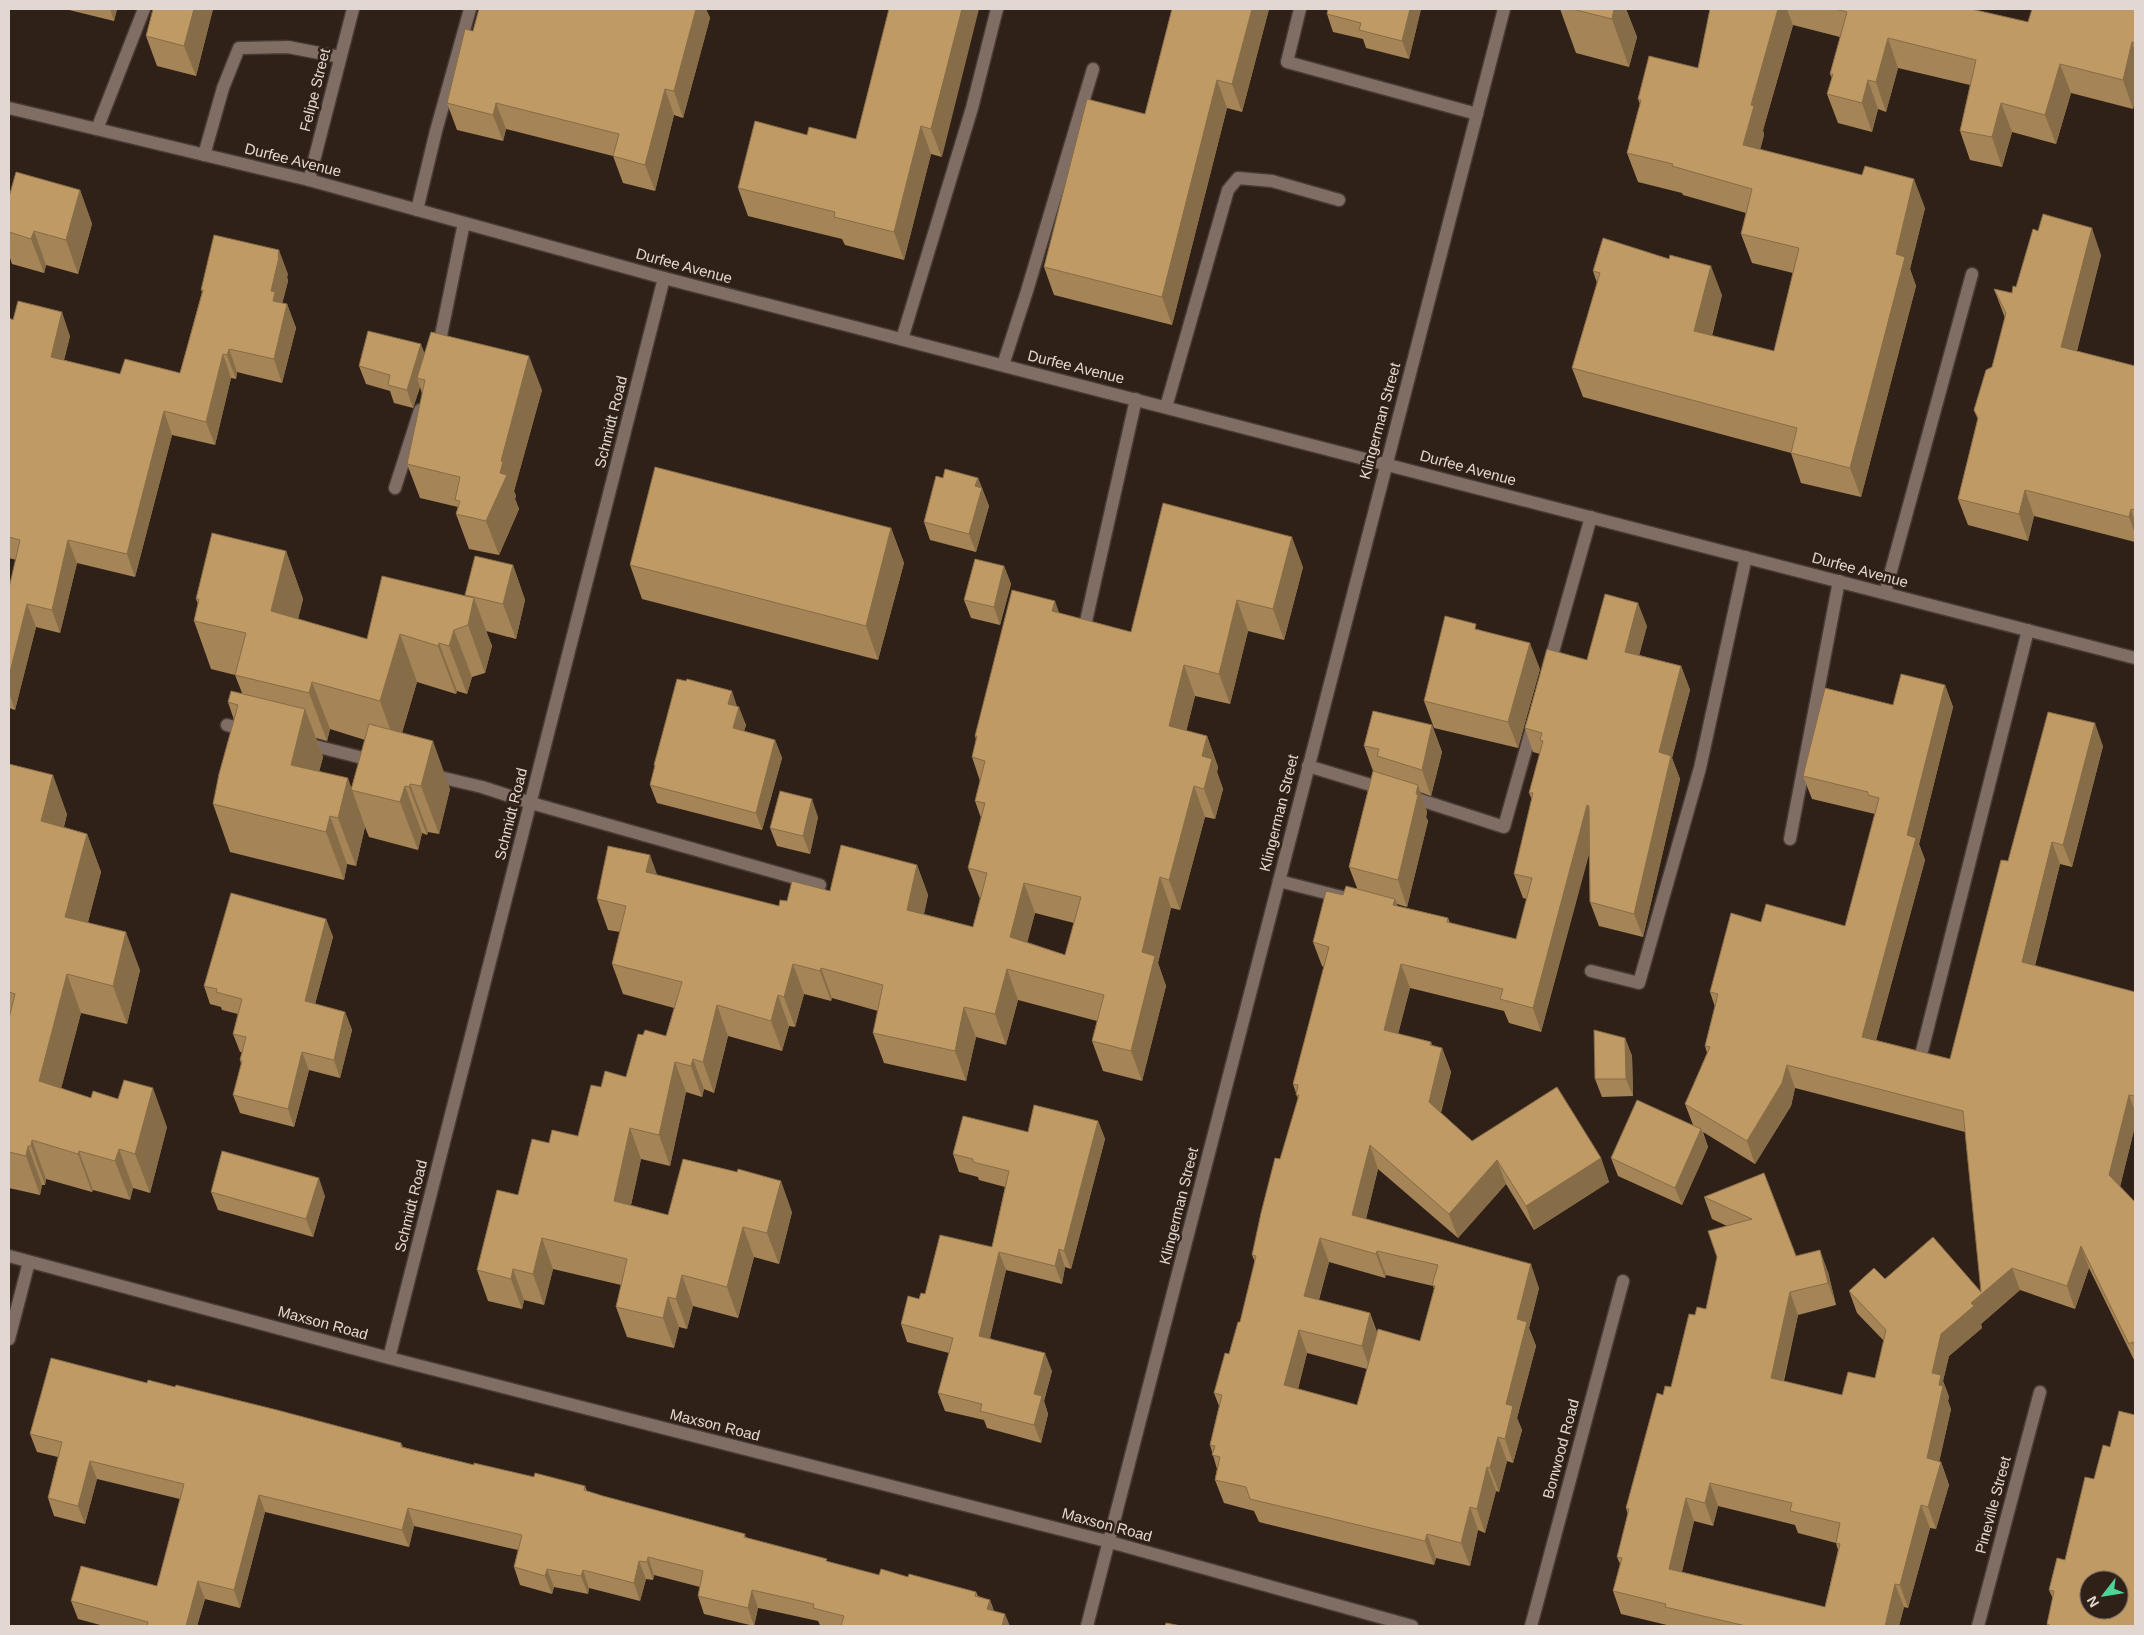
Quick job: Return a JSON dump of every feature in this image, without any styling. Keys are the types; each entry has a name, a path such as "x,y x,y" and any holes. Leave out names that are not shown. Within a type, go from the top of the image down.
{"street":[{"path":"97,129 144,9"},
{"name":"Felipe Street","path":"309,180 353,9"},
{"path":"417,210 436,131 470,9"},
{"path":"902,339 972,108 996,9"},
{"path":"1300,9 1287,62 1477,114"},
{"name":"Klingerman Street","path":"1087,1626 1385,464 1504,9"},
{"path":"204,155 224,88 240,48 288,47 340,57"},
{"path":"1003,365 1093,69"},
{"name":"Durfee Avenue","path":"9,108 309,180 664,278 2135,658"},
{"path":"1166,407 1228,190 1238,178 1272,180 1339,200"},
{"path":"436,358 464,223"},
{"path":"1885,593 1972,274"},
{"name":"Schmidt Road","path":"389,1358 664,278"},
{"path":"395,488 425,396"},
{"path":"1084,630 1136,399"},
{"path":"1546,677 1591,517"},
{"path":"1591,972 1639,983 1700,768 1746,557"},
{"path":"1790,839 1839,581"},
{"path":"1922,1051 2028,630"},
{"path":"1308,766 1504,827 1536,712"},
{"path":"227,725 265,734"},
{"path":"293,741 388,764"},
{"path":"416,771 482,787 531,804 820,885"},
{"path":"1279,881 1356,901"},
{"name":"Maxson Road","path":"9,1256 389,1358 1110,1542 1412,1626"},
{"path":"9,1340 29,1262"},
{"name":"Bonwood Road","path":"1531,1626 1623,1281"},
{"name":"Pineville Street","path":"1978,1626 2040,1392"}],"building":[{"path":"153,9 194,9 184,46 146,36"},
{"path":"479,9 696,9 674,91 665,89 645,165 613,156 619,134 496,103 493,115 447,103 465,29 473,31"},
{"path":"889,9 962,9 931,129 921,126 894,232 834,217 835,212 738,188 755,121 807,135 809,127 856,139"},
{"path":"1172,9 1252,9 1232,84 1217,80 1162,297 1044,267 1087,99 1145,114"},
{"path":"1328,9 1410,9 1402,41 1359,30 1361,23 1327,14"},
{"path":"1572,9 1614,9 1612,19"},
{"path":"1710,9 1778,9 1751,105 1754,106 1743,145 1862,175 1865,166 1914,179 1896,254 1905,257 1850,468 1791,453 1797,428 1572,368 1600,273 1593,271 1603,238 1669,259 1670,255 1711,266 1694,331 1774,351 1799,248 1741,234 1752,189 1672,166 1673,164 1627,153 1641,100 1638,99 1649,56 1698,68"},
{"path":"1835,9 1971,9 2028,22 2032,9 2135,9 2135,43 2132,42 2123,80 2060,64 2045,115 2001,103 1992,137 1960,131 1976,60 1888,38 1876,82 1868,80 1862,103 1827,94 1833,74 1830,74 1847,12"},
{"path":"16,172 80,190 66,240 34,231 31,239 9,232 9,197"},
{"path":"2043,214 2092,228 2061,347 2135,366 2135,510 2131,509 2129,517 2025,490 2019,514 1958,499 1978,418 1974,410 1986,370 1992,367 2006,313 1994,289 2012,293 2013,286 2016,287 2033,229 2038,231"},
{"path":"214,235 279,250 271,291 275,292 273,301 287,304 274,359 229,349 227,355 223,354 206,422 164,411 127,554 68,540 52,610 27,604 9,676 9,588 20,540 9,537 9,318 13,320 18,301 62,312 51,357 120,374 125,359 180,373 203,290 201,290"},
{"path":"368,331 421,344 407,390 388,385 390,375 359,366"},
{"path":"431,332 529,356 501,461 503,462 500,473 507,475 486,521 456,514 460,501 455,500 460,477 407,464 425,380 417,378"},
{"path":"655,467 891,528 866,626 630,565"},
{"path":"945,469 978,478 975,486 982,488 969,534 924,522 936,476 943,478"},
{"path":"1163,503 1292,537 1273,609 1237,600 1219,674 1184,665 1169,726 1207,736 1202,756 1212,759 1204,789 1194,786 1169,880 1160,877 1142,952 1155,956 1131,1051 1092,1041 1104,995 1007,969 995,1014 964,1007 955,1051 873,1033 883,985 821,968 820,971 793,964 784,997 778,995 771,1021 717,1005 703,1062 693,1059 691,1066 675,1062 659,1135 630,1128 614,1201 668,1215 683,1159 737,1172 738,1169 781,1181 767,1233 743,1227 727,1287 682,1275 676,1299 668,1297 663,1318 616,1307 627,1259 542,1238 533,1274 513,1269 511,1279 477,1270 497,1190 518,1195 532,1139 549,1143 552,1130 578,1136 591,1085 601,1087 605,1071 626,1077 638,1034 643,1035 645,1030 666,1036 682,982 612,964 626,906 597,899 608,846 650,855 646,872 779,906 780,900 787,901 792,881 830,891 841,845 917,865 907,910 973,927 987,873 968,868 985,803 975,801 985,761 972,757 977,736 975,736 1012,590 1055,601 1052,611 1131,632","holes":["1024,883 1081,897 1065,955 1010,937"]},
{"path":"212,533 286,551 271,611 367,639 382,576 474,598 468,625 454,630 449,646 439,643 438,646 400,634 380,701 312,682 309,693 235,675 246,633 194,621 199,599 196,599"},
{"path":"475,556 513,565 503,604 465,595"},
{"path":"975,559 1004,566 994,607 964,600"},
{"path":"1605,594 1638,603 1625,652 1681,666 1659,752 1671,756 1634,914 1590,902 1589,806 1587,805 1533,1008 1500,999 1503,989 1401,964 1384,1030 1431,1042 1430,1045 1442,1048 1429,1102 1472,1141 1557,1087 1601,1158 1526,1206 1497,1160 1449,1214 1370,1145 1352,1215 1531,1264 1517,1319 1527,1322 1506,1404 1513,1406 1505,1439 1498,1437 1490,1468 1487,1467 1477,1509 1470,1507 1461,1543 1427,1534 1425,1541 1250,1499 1246,1487 1215,1480 1220,1457 1212,1455 1215,1446 1210,1445 1222,1395 1214,1393 1225,1353 1229,1354 1238,1322 1240,1322 1256,1256 1252,1255 1275,1158 1280,1159 1299,1095 1296,1095 1298,1085 1293,1084 1329,947 1313,942 1326,891 1343,895 1346,886 1395,899 1393,905 1448,918 1447,922 1516,939 1532,878 1514,874 1533,793 1529,793 1543,741 1540,740 1542,733 1525,728 1547,649 1587,660","holes":["1320,1238 1376,1254 1377,1251 1438,1265 1432,1285 1435,1286 1420,1341 1378,1329 1357,1405 1284,1385 1299,1330 1362,1346 1370,1313 1304,1296"]},
{"path":"1445,616 1476,624 1475,629 1530,643 1508,722 1424,701"},
{"path":"1901,674 1945,685 1907,835 1916,838 1862,1037 1950,1059 2001,860 2008,861 2048,712 2095,723 2063,845 2052,842 2022,962 2135,992 2135,1096 2129,1095 2109,1175 2135,1202 2135,1347 2133,1342 2129,1344 2081,1246 2067,1286 2012,1268 1971,1303 1974,1306 1941,1334 1932,1373 1941,1375 1939,1385 1943,1386 1927,1458 1941,1462 1928,1507 1921,1505 1900,1585 1895,1584 1885,1626 1746,1626 1665,1607 1666,1604 1613,1591 1622,1558 1617,1557 1629,1509 1626,1508 1657,1393 1663,1395 1665,1386 1671,1387 1689,1314 1695,1315 1697,1307 1706,1309 1717,1257 1708,1231 1752,1219 1704,1197 1764,1173 1796,1256 1820,1250 1828,1283 1790,1292 1771,1378 1842,1395 1848,1372 1875,1378 1886,1330 1849,1291 1874,1268 1885,1279 1933,1237 1981,1292 1963,1111 1787,1065 1782,1083 1747,1141 1685,1104 1710,1047 1705,1046 1718,994 1710,992 1731,913 1761,922 1766,904 1845,926 1879,798 1868,795 1868,792 1803,776 1825,688 1893,705","holes":["1710,1483 1792,1503 1790,1511 1840,1523 1836,1543 1840,1544 1825,1607 1669,1569 1686,1498 1705,1503"]},
{"path":"677,679 686,681 687,679 732,691 728,704 739,707 733,728 775,740 756,813 650,785"},
{"path":"231,691 305,709 291,765 348,778 338,818 330,816 326,832 213,804 219,774 238,705 228,702"},
{"path":"1373,711 1432,725 1422,770 1377,756 1379,749 1364,746"},
{"path":"369,724 433,741 421,786 410,784 409,787 405,786 400,802 351,790"},
{"path":"9,764 53,775 41,821 87,834 65,917 126,932 113,986 67,974 39,1081 91,1098 93,1091 118,1099 124,1080 153,1088 135,1154 119,1149 115,1161 79,1151 78,1154 32,1140 31,1146 28,1146 26,1156 9,1152 9,1018 15,994 9,992"},
{"path":"1373,771 1418,785 1416,794 1418,795 1398,880 1349,867"},
{"path":"780,791 812,799 803,836 770,828"},
{"path":"231,893 326,919 305,1001 345,1012 334,1060 302,1052 288,1109 233,1095 246,1037 233,1034 242,999 216,992 217,989 204,986"},
{"path":"1594,1030 1625,1038 1626,1079 1595,1079"},
{"path":"1637,1100 1701,1129 1675,1188 1611,1158"},
{"path":"1034,1105 1098,1121 1064,1251 1059,1249 1055,1266 999,1252 979,1336 1045,1353 1034,1394 1042,1396 1034,1425 980,1411 982,1404 938,1393 953,1338 901,1324 908,1296 919,1299 921,1293 925,1294 940,1235 992,1247 1009,1171 973,1162 973,1159 953,1154 963,1116 1028,1132"},
{"path":"222,1151 319,1178 306,1219 211,1192"},
{"path":"51,1358 147,1383 148,1380 175,1387 176,1385 277,1410 401,1443 401,1447 474,1465 474,1463 534,1477 535,1473 585,1486 584,1490 603,1496 745,1534 744,1537 879,1575 881,1569 908,1577 909,1574 976,1592 975,1596 990,1600 987,1609 1005,1614 1002,1626 841,1626 844,1616 813,1608 814,1604 752,1590 748,1608 698,1596 703,1571 648,1557 647,1562 639,1561 634,1583 583,1570 581,1576 547,1569 545,1576 514,1567 522,1535 408,1508 402,1530 259,1495 234,1590 198,1581 186,1626 147,1626 148,1622 71,1601 81,1566 157,1586 184,1484 90,1461 78,1506 48,1498 62,1442 30,1434"},
{"path":"2119,1411 2135,1415 2135,1626 2049,1626 2047,1624 2054,1591 2049,1590 2057,1558 2065,1560 2085,1477 2094,1479 2103,1445 2110,1447"},
{"path":"1166,1623 1181,1626 1165,1626"}]}
